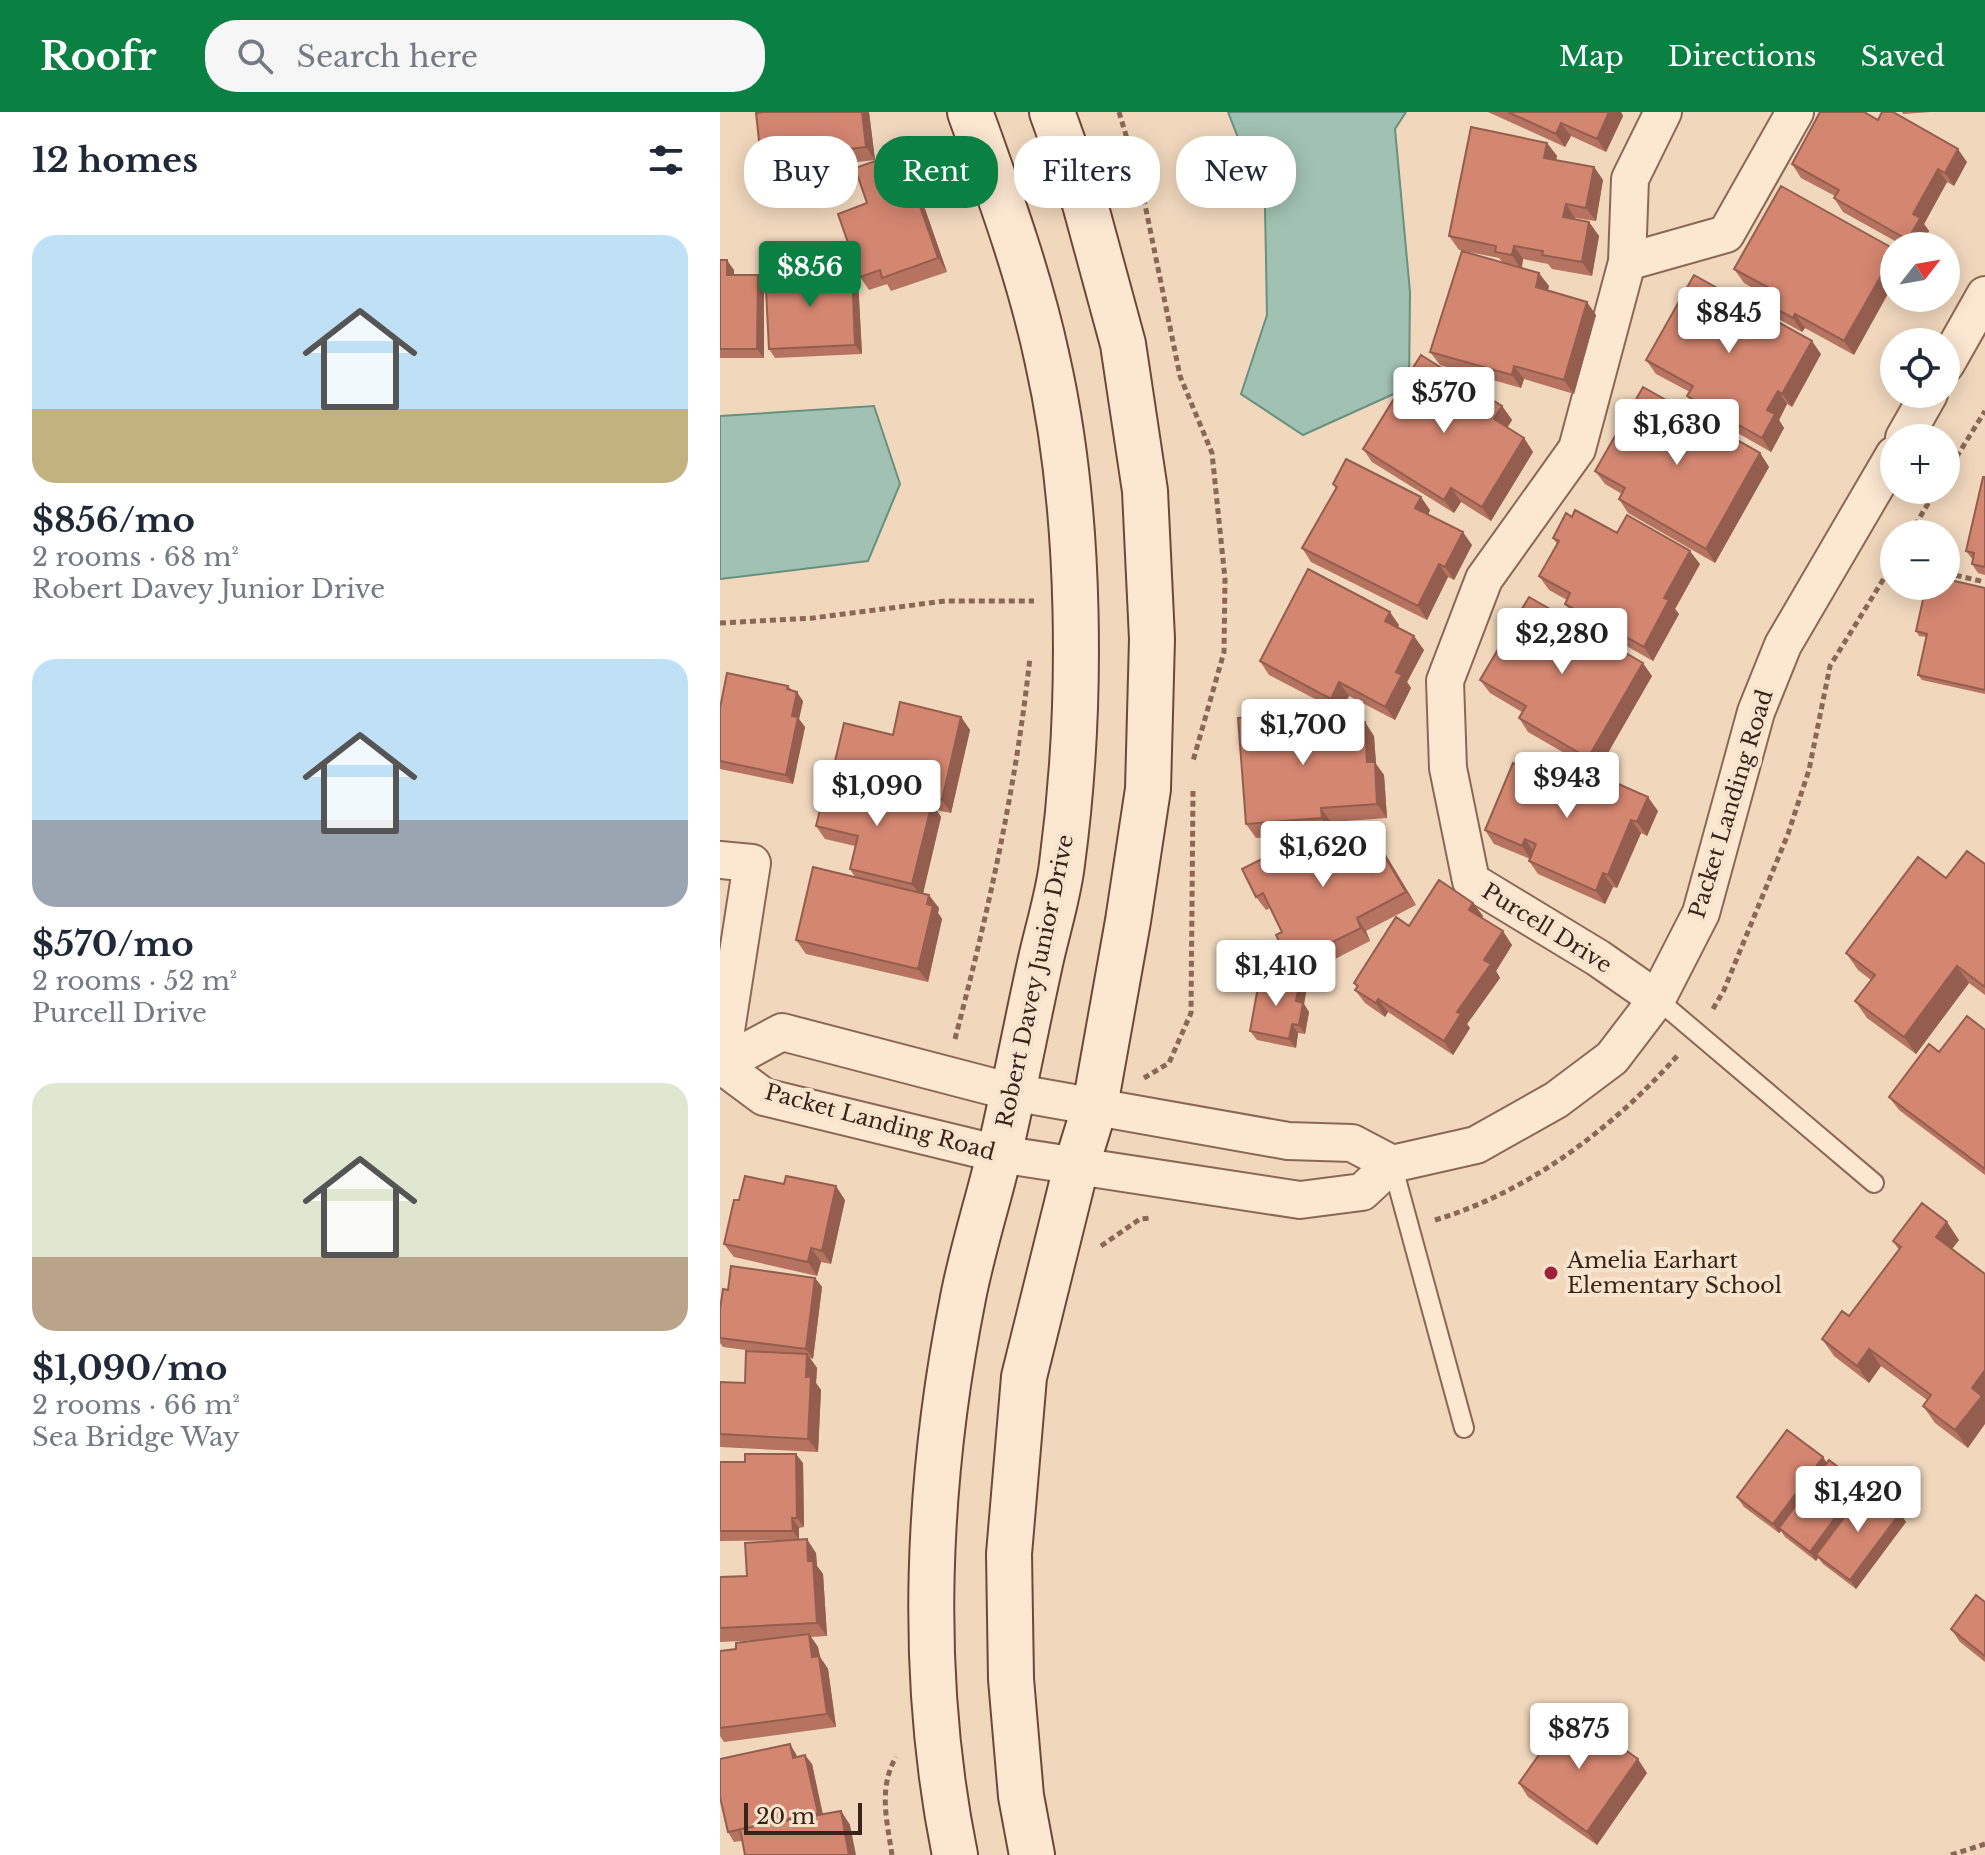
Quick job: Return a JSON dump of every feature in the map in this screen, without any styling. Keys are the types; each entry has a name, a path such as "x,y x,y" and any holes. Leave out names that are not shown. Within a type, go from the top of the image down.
{"main road":[{"name":"Robert Davey Junior Drive","path":"955,1855 945,1806 936,1704 932,1552 942,1420 955,1342 1062,869 1071,782 1075,640 1068,499 1048,360 1011,228 970,112"},
{"path":"1032,1855 1021,1796 1011,1679 1009,1554 1024,1377 1076,1167 1095,1106 1148,789 1151,624 1145,491 1123,344 1085,204 1052,112"}],"street":[{"name":"Purcell Drive","path":"1657,999 1598,958 1471,881 1448,768 1445,681 1484,579 1577,449 1627,262 1630,179 1663,112"},
{"path":"1627,262 1726,234 1795,112"},
{"path":"1960,339 1985,295"},
{"name":"Packet Landing Road","path":"720,1067 764,1097 999,1154 1300,1200 1362,1192 1392,1164 1476,1145 1556,1100 1612,1058 1657,999 1701,913 1756,712 1783,645 1880,479"},
{"path":"720,860 752,863 720,1067"},
{"path":"720,1067 782,1032 1012,1092 1288,1141 1352,1143 1392,1164"}],"lane":[{"path":"1657,999 1874,1183"},
{"path":"1392,1164 1464,1428"}],"path":[{"path":"1960,451 1985,411"},
{"path":"1960,576 1985,582"},
{"path":"1409,1228 1488,1202 1588,1141 1698,1033 1724,990 1788,834 1809,770 1830,666 1880,585"},
{"path":"720,623 813,618 945,601 1039,601 1036,613"},
{"path":"946,1074 1006,830 1020,754 1031,653"},
{"path":"1098,1249 1140,1219 1155,1218"},
{"path":"1951,1855 1985,1844"}],"shaded area":[{"path":"1228,112 1406,112 1395,129 1410,292 1409,387 1303,435 1241,394 1267,315 1265,208 1296,208 1296,136 1237,136"},
{"path":"874,406 900,484 868,561 720,579 720,416"}],"building":[{"path":"862,112 866,147 858,148 858,136 758,136 756,113"},
{"path":"1508,112 1609,112 1597,139 1561,123 1556,134"},
{"path":"1820,112 1864,112 1878,120 1882,112 1893,112 1958,149 1945,173 1938,169 1913,214 1920,218 1912,232 1894,232 1834,198 1839,190 1792,164"},
{"path":"1471,127 1547,143 1544,158 1594,167 1586,208 1566,204 1563,217 1589,222 1582,262 1514,246 1512,255 1495,252 1496,246 1449,236"},
{"path":"874,161 874,208 921,208 938,258 882,278 880,270 860,277 838,214 867,203 858,167"},
{"path":"1781,186 1880,241 1880,278 1844,341 1795,314 1793,318 1762,301 1769,288 1734,269"},
{"path":"1462,251 1539,273 1536,287 1587,302 1564,380 1514,366 1512,375 1430,352"},
{"path":"720,260 727,260 727,275 758,275 757,349 720,349"},
{"path":"813,268 813,273 852,271 855,345 769,349 765,270"},
{"path":"1694,275 1812,341 1782,394 1778,391 1767,410 1775,414 1762,438 1687,396 1693,386 1646,360"},
{"path":"1421,355 1502,406 1494,419 1524,438 1482,507 1451,488 1444,500 1363,449"},
{"path":"1643,387 1760,453 1706,549 1619,499 1625,488 1595,471"},
{"path":"1346,459 1421,497 1415,508 1463,532 1445,567 1439,564 1418,606 1302,548 1337,487 1333,484"},
{"path":"1983,477 1985,567 1972,564 1974,553 1966,551"},
{"path":"1575,510 1617,533 1627,515 1690,551 1664,598 1669,600 1644,647 1565,604 1570,593 1539,576 1559,541 1553,538 1566,513 1572,517"},
{"path":"1308,569 1390,612 1385,621 1414,636 1396,672 1402,675 1385,707 1339,682 1331,699 1260,661"},
{"path":"1960,582 1985,588 1985,690 1918,675 1927,634 1916,631 1923,600 1960,600"},
{"path":"1529,597 1585,629 1587,625 1601,632 1598,637 1643,663 1588,758 1519,718 1526,706 1480,680"},
{"path":"727,673 788,686 787,689 797,692 792,716 798,717 786,775 720,761 720,708"},
{"path":"900,702 961,717 942,800 832,774 844,723 893,735"},
{"path":"1329,712 1330,725 1365,722 1367,762 1375,762 1377,804 1321,808 1322,818 1246,824 1238,718"},
{"path":"1513,763 1562,784 1571,763 1648,797 1637,822 1631,820 1608,875 1603,873 1596,891 1529,861 1536,844 1525,839 1522,846 1485,830"},
{"path":"828,778 932,803 912,884 850,869 858,836 816,826"},
{"path":"1368,828 1406,892 1357,918 1361,928 1290,963 1276,935 1282,932 1263,893 1256,897 1242,869 1313,833 1323,852"},
{"path":"1967,851 1985,864 1985,987 1957,966 1904,1037 1855,1001 1875,975 1846,953 1918,857 1946,878"},
{"path":"813,867 929,895 927,904 933,906 918,969 796,940"},
{"path":"1439,880 1473,903 1469,910 1503,931 1484,960 1491,964 1457,1012 1461,1014 1444,1041 1378,999 1376,1003 1355,990 1358,986 1354,983 1396,917 1409,926"},
{"path":"1260,976 1299,983 1296,1001 1303,1003 1299,1025 1292,1024 1289,1039 1250,1031"},
{"path":"1967,1016 1985,1030 1985,1169 1889,1097 1929,1044 1939,1052"},
{"path":"745,1176 784,1184 786,1176 836,1186 822,1251 811,1248 808,1262 724,1244 734,1200 739,1200"},
{"path":"1922,1203 1947,1222 1936,1237 1985,1274 1985,1370 1972,1388 1982,1396 1955,1430 1923,1406 1931,1395 1869,1349 1857,1366 1822,1339 1842,1311 1849,1316 1901,1247 1893,1241"},
{"path":"731,1266 815,1278 806,1349 720,1338 723,1289 728,1290"},
{"path":"746,1351 807,1354 806,1377 811,1376 808,1439 720,1434 720,1382 745,1383"},
{"path":"1787,1430 1823,1457 1773,1524 1737,1497"},
{"path":"745,1454 796,1454 797,1518 792,1518 793,1531 720,1531 720,1462 745,1462"},
{"path":"1829,1460 1860,1484 1810,1552 1779,1528"},
{"path":"1866,1488 1900,1513 1850,1580 1816,1555"},
{"path":"807,1539 808,1561 813,1561 817,1623 720,1628 720,1577 747,1576 745,1543"},
{"path":"1976,1595 1985,1602 1985,1656 1951,1629"},
{"path":"809,1634 812,1657 819,1656 827,1714 720,1728 720,1651 736,1649 736,1643"},
{"path":"1570,1711 1638,1759 1587,1832 1519,1783"},
{"path":"790,1744 793,1758 805,1755 818,1813 728,1832 720,1797 720,1759"},
{"path":"841,1811 849,1855 745,1855 740,1829"}],"place":[{"name":"Amelia Earhart Elementary School","path":"1551,1273"}]}
